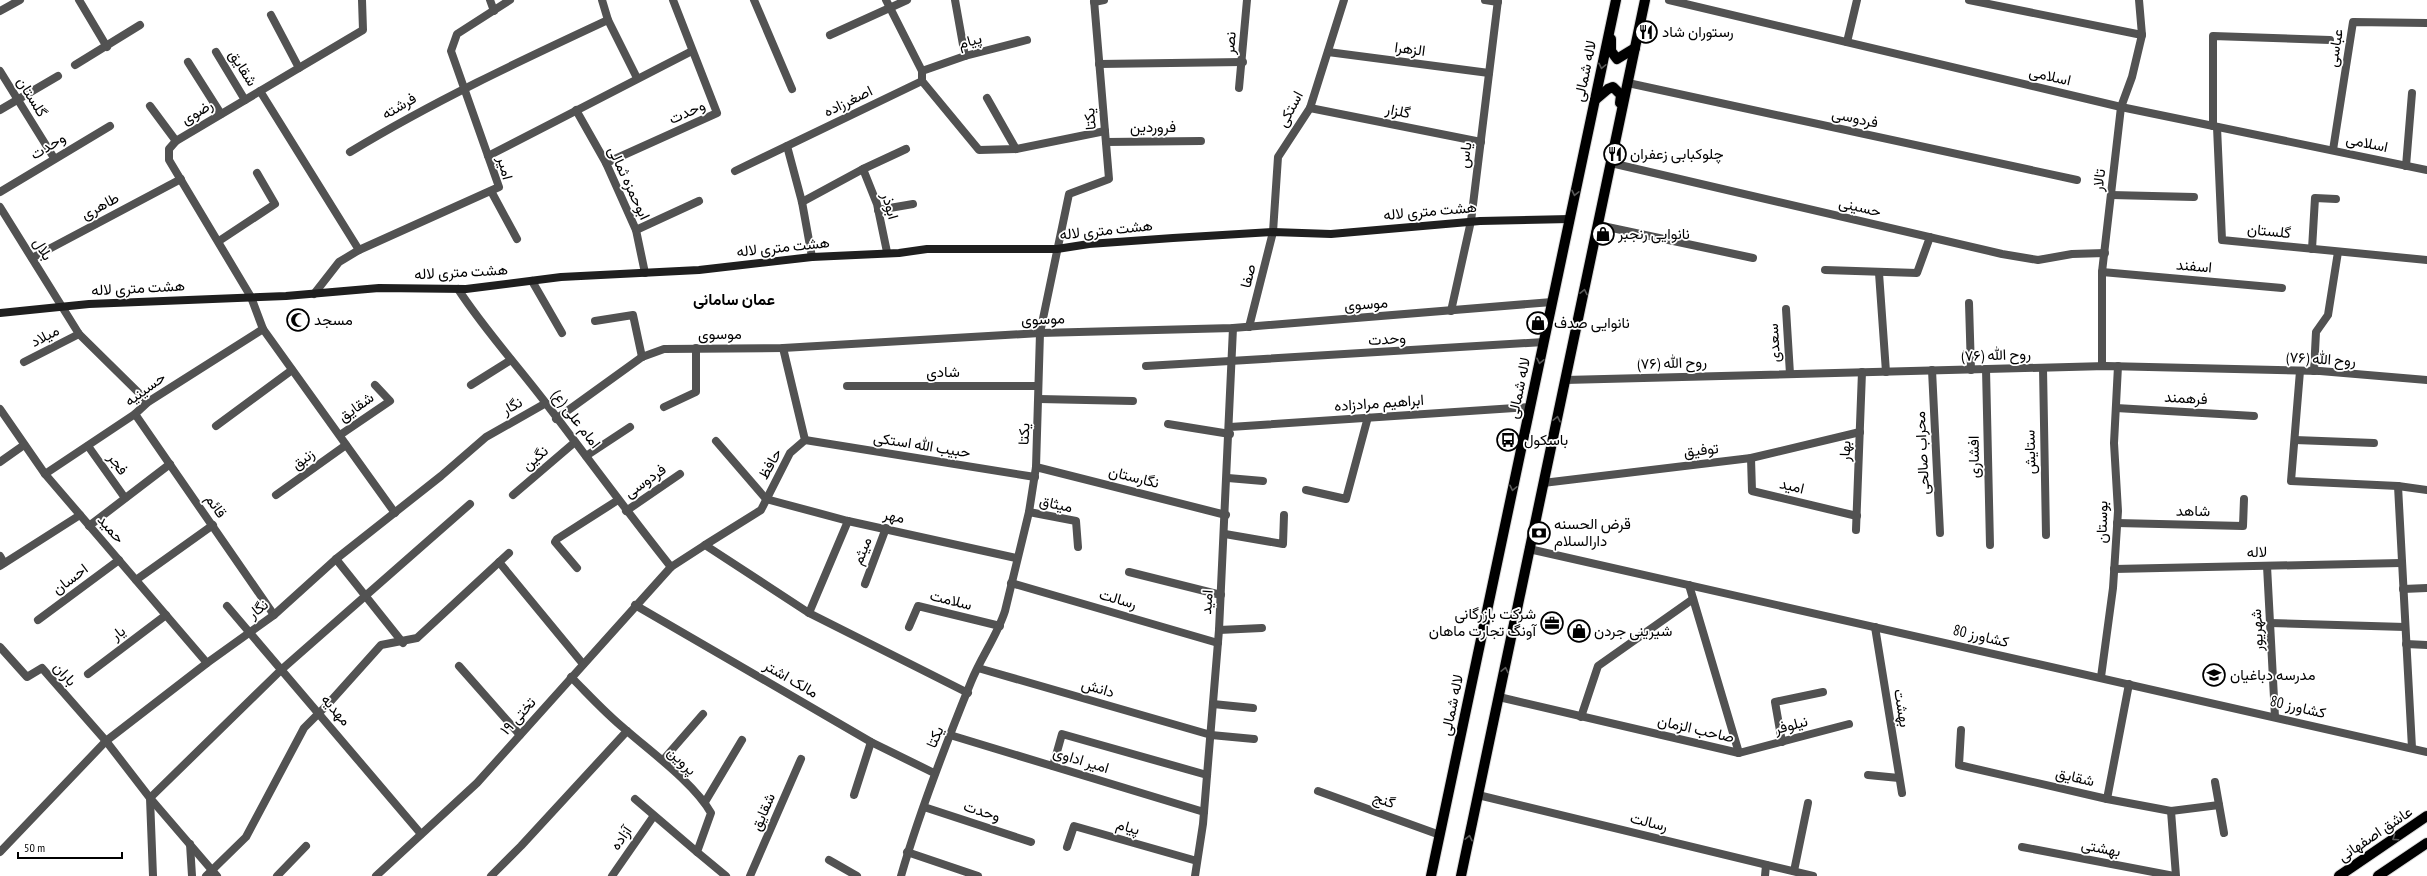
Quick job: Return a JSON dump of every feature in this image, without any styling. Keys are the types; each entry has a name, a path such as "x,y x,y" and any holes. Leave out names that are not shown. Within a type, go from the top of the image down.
{"main road":[{"name":"لاله شمالی","path":"1431,876 1616,0"},
{"path":"1461,876 1645,0"},
{"path":"1610,26 1610,46 1614,57 1621,57 1635,48"},
{"path":"1595,100 1608,89 1613,87 1618,91 1621,95 1619,121"},
{"name":"عاشق اصفهانی","path":"2339,876 2427,816"},
{"path":"2378,876 2427,843"}],"street":[{"path":"0,11 20,0"},
{"path":"79,0 106,47"},
{"name":"رضوی","path":"362,0 363,30 176,141 169,150 169,160 252,297 263,329 395,513"},
{"path":"490,0 494,11"},
{"name":"امیر","path":"314,294 339,262 359,250 499,187 451,52 457,34 510,0"},
{"path":"602,0 608,20 637,78"},
{"path":"488,156 692,51 672,0"},
{"path":"754,0 792,89"},
{"path":"830,34 887,4 907,0"},
{"path":"955,0 965,56"},
{"path":"1094,1 1104,0"},
{"name":"نصر","path":"1239,88 1243,62 1247,0"},
{"name":"استکی","path":"1273,232 1278,157 1310,108 1344,0"},
{"path":"1485,0 1498,1"},
{"name":"اسلامی","path":"1669,0 2121,107 2427,170"},
{"path":"1847,42 1857,0"},
{"path":"1969,0 2142,35"},
{"name":"تالار","path":"2102,366 2102,272 2121,107 2132,77 2142,35 2139,0"},
{"name":"یکتا","path":"901,876 934,773 978,668 1000,626 1016,558 1029,512 1036,467 1040,333 1056,249 1069,194 1109,179 1094,1"},
{"name":"یاس","path":"1451,311 1471,221 1498,1"},
{"path":"887,4 922,71 922,81 979,150 1016,149 1105,131"},
{"path":"271,15 299,68"},
{"name":"فرشته","path":"350,152 403,120 463,87 608,20"},
{"name":"عباسی","path":"2333,150 2353,22 2427,23"},
{"path":"75,65 140,25"},
{"path":"2215,126 2213,36 2330,40"},
{"name":"پیام","path":"922,71 965,56 1027,40"},
{"name":"وحدت","path":"606,163 717,113 692,51"},
{"name":"شقایق","path":"216,52 246,100"},
{"name":"الزهرا","path":"1328,52 1489,73"},
{"path":"188,62 221,114"},
{"path":"1099,64 1243,62"},
{"name":"گلستان","path":"0,71 54,158"},
{"path":"0,110 58,76"},
{"name":"اصغرزاده","path":"734,171 922,81"},
{"name":"فردوسی","path":"1628,83 2077,180"},
{"path":"260,92 359,250"},
{"path":"2406,166 2412,93"},
{"path":"987,98 1016,149"},
{"path":"150,106 176,141"},
{"name":"گلزار","path":"1310,108 1481,142"},
{"name":"ابوحمزه ثمالی","path":"576,110 606,163 636,230 645,272"},
{"name":"وحدت","path":"0,192 54,158 110,126"},
{"name":"گلستان","path":"2215,126 2222,240 2427,260"},
{"name":"فروردین","path":"1106,142 1201,141"},
{"path":"787,146 802,202 812,257"},
{"path":"802,202 863,169 906,149"},
{"name":"حسینی","path":"1611,163 2002,254 2038,260 2072,254 2105,253"},
{"name":"ابوذر","path":"863,169 878,210 887,252"},
{"path":"219,241 275,204 257,173"},
{"name":"طاهری","path":"32,258 181,179"},
{"path":"491,191 517,239"},
{"path":"2111,195 2194,197"},
{"path":"2312,249 2315,198 2336,199"},
{"path":"636,230 700,201"},
{"path":"878,210 913,204"},
{"name":"بلال","path":"0,207 79,334 148,402"},
{"name":"هشت متری لاله","path":"0,314 61,306 314,294 379,288 458,289 532,281 645,272 699,270 812,257 926,249 1056,249 1089,244 1273,232 1331,234 1471,221 1570,219"},
{"path":"1598,225 1753,258"},
{"name":"صفا","path":"1249,327 1273,232"},
{"path":"1825,270 1879,273 1917,273 1930,237"},
{"path":"2314,371 2316,332 2328,316 2338,252"},
{"name":"اسفند","path":"2102,272 2282,288"},
{"path":"1879,273 1886,372"},
{"path":"532,281 562,333"},
{"name":"امام علی (ع)","path":"458,289 472,311 546,403 556,419 586,456 626,511 671,567"},
{"name":"موسوی","path":"556,419 642,357 664,349 783,348 1040,333 1233,328 1552,302"},
{"path":"1969,303 1971,370"},
{"name":"سعدی","path":"1786,309 1790,374"},
{"path":"595,321 633,315 642,357"},
{"name":"امید","path":"1195,876 1204,812 1219,630 1228,478 1233,328"},
{"name":"حسینیه","path":"45,474 135,414 148,402 263,329"},
{"name":"میلاد","path":"24,362 79,334"},
{"name":"وحدت","path":"1146,366 1232,363 1544,342"},
{"path":"664,407 696,392 696,348"},
{"path":"783,348 805,440"},
{"path":"471,385 511,360"},
{"name":"روح الله (۷۶)","path":"1565,380 2102,366 2314,371 2427,380"},
{"name":"بوستان","path":"2101,677 2114,569 2117,523 2114,443 2118,366"},
{"name":"ستایش","path":"2043,368 2046,535"},
{"name":"افشاری","path":"1986,369 1990,545"},
{"path":"216,426 292,370"},
{"name":"محراب صالحی","path":"1932,370 1940,533"},
{"path":"2300,371 2291,481 2398,486 2427,490"},
{"name":"بهار","path":"1856,530 1862,372"},
{"name":"شقایق","path":"340,435 390,401 375,385"},
{"name":"شادی","path":"847,386 1038,386"},
{"path":"1039,399 1133,401"},
{"name":"نگار","path":"0,852 106,741 207,663 274,615 336,559 441,476 486,437 546,403"},
{"name":"ابراهیم مرادزاده","path":"1168,424 1230,431 1368,417 1530,406"},
{"name":"حمید","path":"0,408 45,474 207,663"},
{"name":"فرهمند","path":"2116,408 2254,416"},
{"name":"قائم","path":"135,414 274,615"},
{"path":"1306,490 1346,499 1368,417"},
{"path":"586,456 630,427"},
{"name":"توفیق","path":"1543,483 1752,458 1860,432"},
{"name":"حبیب الله استکی","path":"805,440 1035,477"},
{"name":"حافظ","path":"671,567 761,510 790,453 805,440"},
{"path":"2295,440 2374,443"},
{"path":"716,441 766,499"},
{"name":"نگین","path":"513,494 575,442"},
{"path":"0,462 24,445"},
{"name":"زنبق","path":"276,495 346,445"},
{"name":"فجر","path":"88,446 125,498"},
{"name":"امید","path":"1752,458 1752,491 1857,516"},
{"path":"89,526 170,464"},
{"name":"نگارستان","path":"1036,467 1226,515"},
{"name":"فردوسی","path":"626,511 680,474"},
{"path":"1228,478 1263,481"},
{"path":"2398,486 2412,748"},
{"name":"مهر","path":"766,499 848,521 886,528 1016,558"},
{"name":"شاهد","path":"2117,523 2243,526 2244,499"},
{"path":"577,568 555,542 557,539 618,500"},
{"path":"153,876 150,798 281,670 470,504"},
{"name":"میثاق","path":"1029,512 1076,521 1078,547"},
{"path":"1,562 80,515"},
{"path":"1225,534 1283,544 1284,515"},
{"path":"809,613 848,521"},
{"path":"136,580 213,525"},
{"name":"میثم","path":"864,584 886,528"},
{"path":"706,545 809,613 968,693"},
{"name":"کشاورز 80","path":"1529,549 2101,677 2427,752"},
{"path":"206,876 215,873 246,837 292,747 304,728 381,645 403,643 417,638 509,553"},
{"path":"336,559 403,643"},
{"name":"احسان","path":"38,620 119,560"},
{"path":"499,562 583,664"},
{"name":"لاله","path":"2114,569 2401,563"},
{"name":"شهریور","path":"2267,566 2275,717"},
{"name":"تختی ۱۹","path":"376,876 477,783 635,605 671,567"},
{"path":"1129,572 1221,595"},
{"name":"رسالت","path":"1010,583 1218,643"},
{"name":"صاحب الزمان","path":"1499,697 1740,753 1689,585"},
{"path":"2403,589 2427,588"},
{"path":"1581,717 1598,666 1693,599"},
{"name":"مالک اشتر","path":"635,605 871,742 934,773"},
{"name":"مهدیه","path":"227,606 281,670 320,712 422,834"},
{"name":"سلامت","path":"910,626 918,606 1000,626"},
{"name":"یار","path":"88,674 166,615"},
{"path":"2270,623 2405,627"},
{"name":"بهشت","path":"1875,627 1902,793"},
{"path":"1219,630 1262,628"},
{"path":"2406,644 2427,645"},
{"name":"باران","path":"0,647 27,677 42,668 106,741"},
{"path":"459,666 520,735"},
{"name":"دانش","path":"978,668 1211,735 1254,739"},
{"name":"پروین","path":"571,677 627,731 663,760 705,802"},
{"path":"2108,799 2129,684"},
{"path":"1782,742 1775,702 1823,692"},
{"path":"1213,704 1253,708"},
{"path":"663,760 703,714"},
{"name":"نیلوفر","path":"1740,753 1849,724"},
{"name":"شقایق","path":"1961,730 1959,765 2108,799 2171,811 2219,806"},
{"path":"491,876 521,846 627,731"},
{"path":"1053,766 1062,734 1207,775"},
{"name":"امیر اداوی","path":"950,735 1204,812"},
{"path":"697,852 711,813 705,802 742,740"},
{"path":"106,741 150,798 215,873"},
{"path":"854,795 871,742"},
{"name":"شقایق","path":"750,876 801,759"},
{"path":"1868,775 1899,778"},
{"path":"2215,782 2224,833"},
{"name":"گنج","path":"1318,791 1440,835"},
{"name":"رسالت","path":"1478,795 1813,876"},
{"path":"635,799 653,817 726,876"},
{"path":"1794,872 1808,803"},
{"name":"وحدت","path":"924,807 1032,842"},
{"path":"2171,811 2175,876"},
{"name":"آزاده","path":"612,876 653,817"},
{"name":"پیام","path":"1067,847 1074,826 1197,861"},
{"path":"190,844 192,876"},
{"path":"277,876 306,846"},
{"name":"بهشتی","path":"2022,847 2175,876"},
{"path":"908,852 978,876"},
{"path":"829,860 857,876"},
{"path":"1765,876 1766,865"}],"place":[{"name":"رستوران شاد","path":"1646,32"},
{"name":"چلوکبابی زعفران","path":"1615,154"},
{"name":"نانوایی رنجبر","path":"1603,234"},
{"name":"مسجد","path":"298,320"},
{"name":"نانوایی صدف","path":"1538,323"},
{"name":"باسکول","path":"1508,440"},
{"name":"قرض الحسنه دارالسلام","path":"1539,533"},
{"name":"شرکت بازرگانی آونگ تجارت ماهان","path":"1552,623"},
{"name":"شیرینی جردن","path":"1579,631"},
{"name":"مدرسه دباغیان","path":"2214,675"}],"district":[{"name":"عمان سامانی","path":"734,299"}]}
